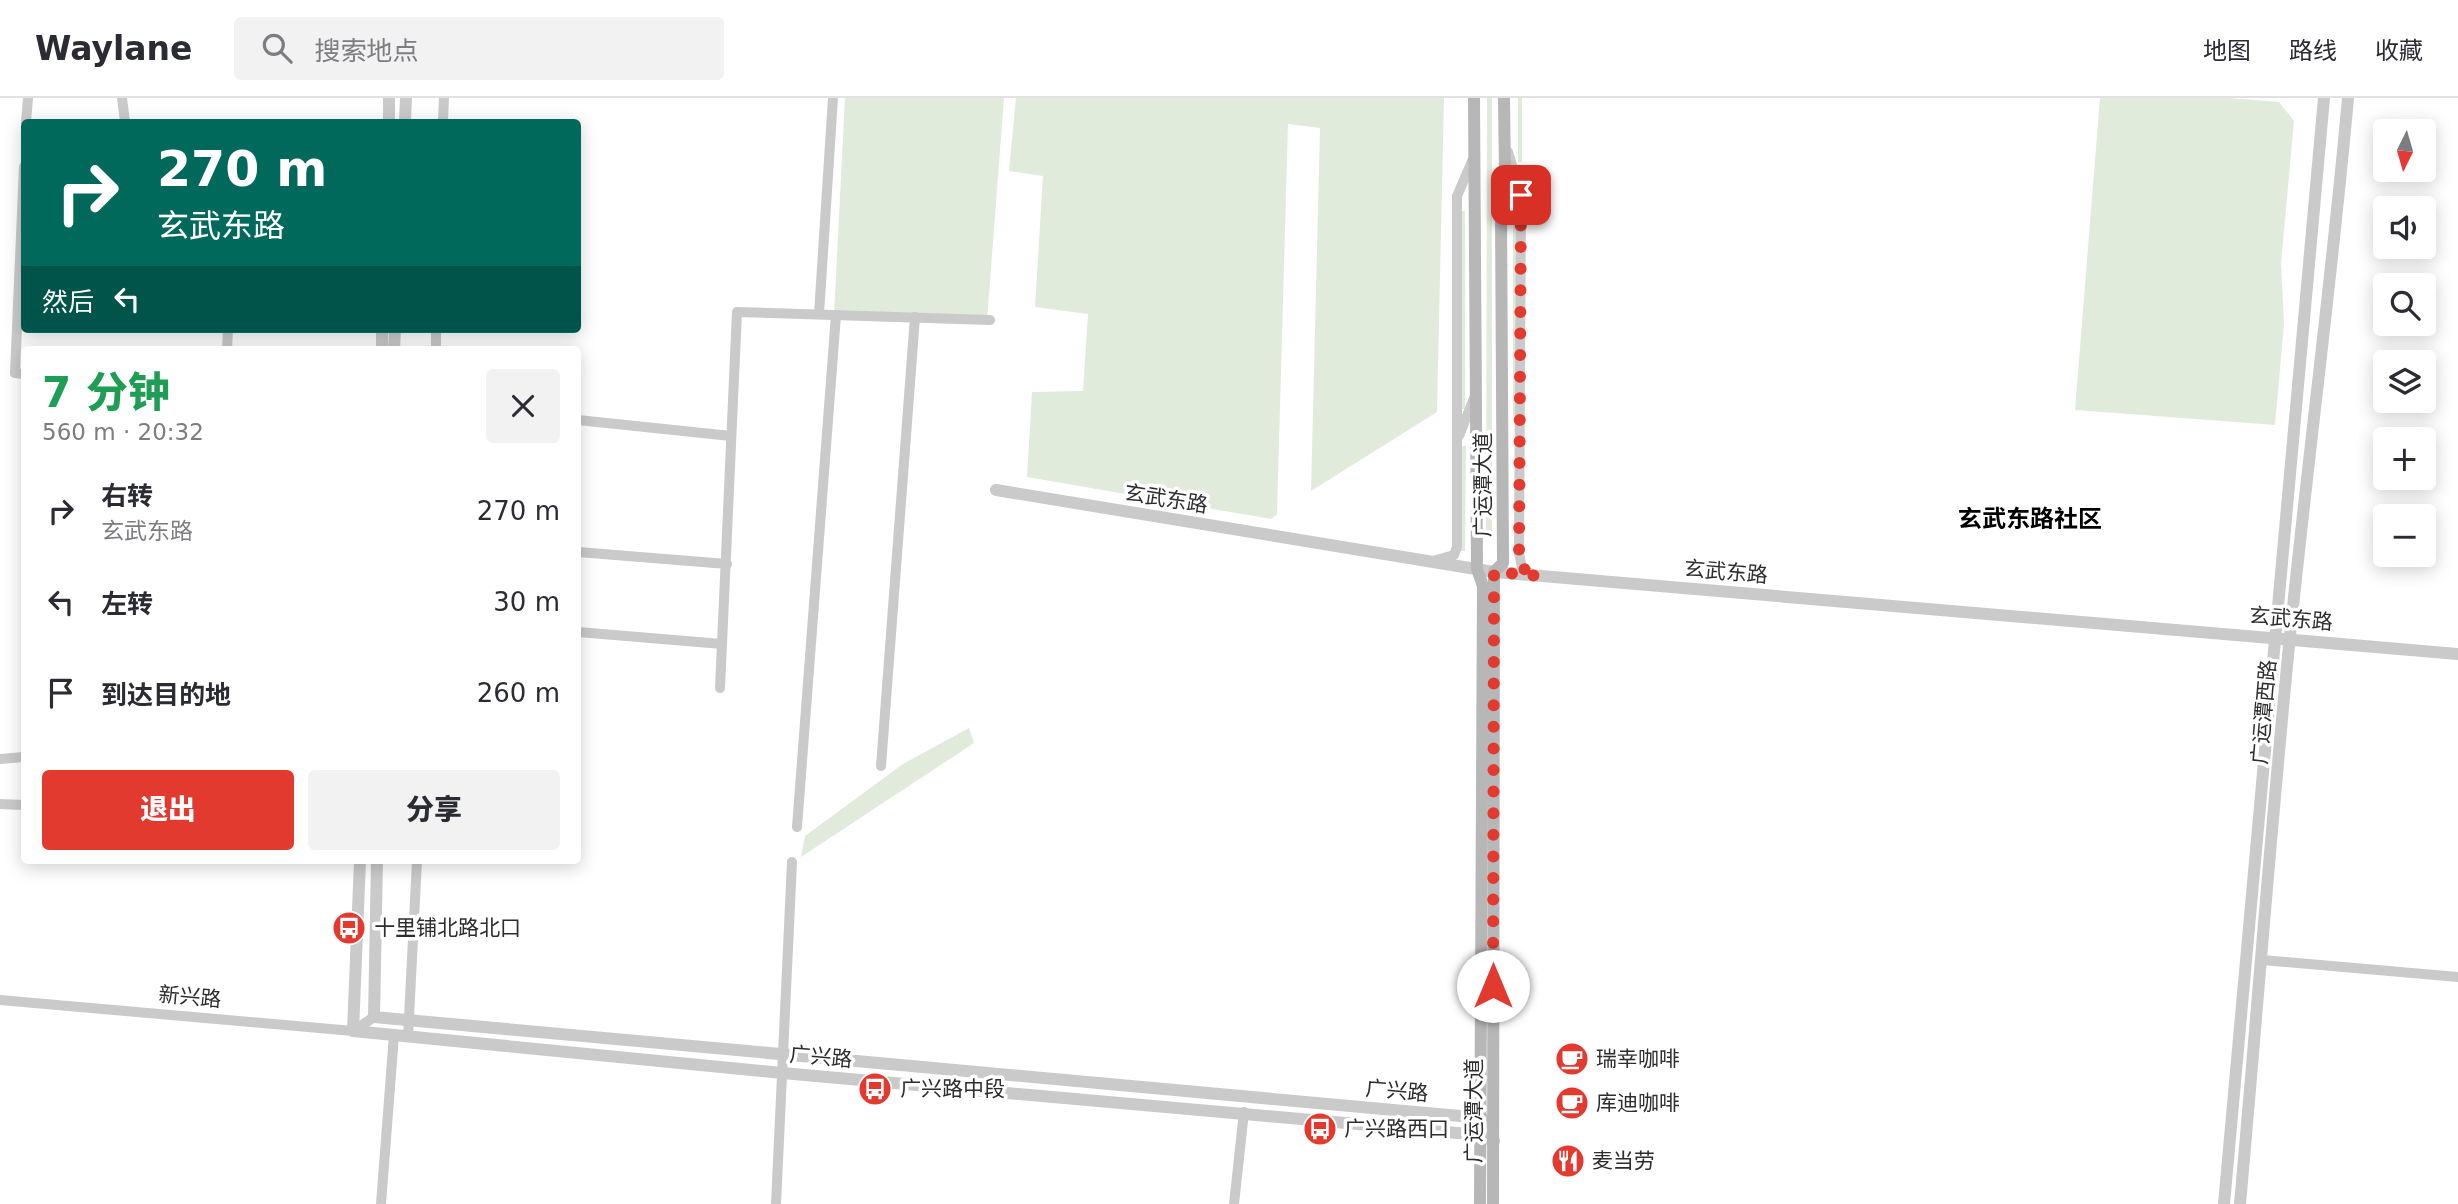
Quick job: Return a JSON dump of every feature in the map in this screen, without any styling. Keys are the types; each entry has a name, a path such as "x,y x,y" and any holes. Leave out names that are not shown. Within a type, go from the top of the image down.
{"main road":[{"name":"广运潭大道","path":"1493,1204 1494,572 1503,563 1501,212 1505,101"},
{"name":"广运潭大道","path":"1473,102 1476,187 1477,569 1483,586 1480,1204"}],"street":[{"path":"26,119 28,98"},
{"path":"122,98 125,119"},
{"path":"389,119 390,98"},
{"path":"405,119 406,98"},
{"path":"443,119 444,98"},
{"path":"819,314 833,98"},
{"name":"广运潭西路","path":"2224,1204 2305,336 2324,98"},
{"name":"广运潭西路","path":"2240,1204 2290,638 2322,330 2332,271 2348,98"},
{"path":"1505,143 1521,195 1519,554 1522,568 1539,576"},
{"path":"1422,560 1445,559 1456,551 1457,196 1473,158"},
{"path":"720,688 737,312 990,320"},
{"path":"797,827 836,315"},
{"path":"881,766 915,317"},
{"path":"20,373 21,322"},
{"path":"1457,442 1476,394"},
{"path":"581,420 731,436"},
{"name":"玄武东路","path":"996,490 1494,572 2458,654"},
{"path":"581,552 727,564"},
{"path":"581,632 722,644"},
{"path":"0,760 21,757"},
{"path":"0,804 21,805"},
{"path":"776,1204 792,862"},
{"path":"353,1031 360,864"},
{"path":"353,1031 374,1017 377,864"},
{"path":"408,1037 417,864"},
{"path":"2262,960 2458,977"},
{"name":"新兴路","path":"0,1000 353,1031"},
{"name":"广兴路","path":"374,1017 410,1023 1482,1118"},
{"name":"广兴路","path":"353,1031 782,1073 1244,1112 1480,1135 1493,1141"},
{"path":"381,1204 394,1035"},
{"path":"1234,1204 1244,1112"},
{"path":"1482,1118 1493,1126"}],"green space":[{"path":"845,98 1004,98 987,320 834,315"},
{"path":"1016,98 1444,98 1437,412 1311,491 1320,128 1288,124 1277,514 1271,519 1027,477 1032,392 1083,391 1088,314 1035,307 1043,176 1009,171"},
{"path":"1487,98 1492,98 1492,537 1486,537"},
{"path":"1518,98 1522,98 1522,162 1518,162"},
{"path":"2100,98 2229,98 2279,102 2294,121 2281,264 2284,324 2275,425 2075,410"},
{"path":"1460,211 1465,211 1465,409 1460,409"},
{"path":"1513,211 1518,211 1517,416 1513,416"},
{"path":"1460,446 1466,446 1465,551 1459,551"},
{"path":"969,728 974,743 801,857 805,836 903,764"}],"place":[{"name":"十里铺北路北口","path":"349,928"},
{"name":"瑞幸咖啡","path":"1572,1059"},
{"name":"广兴路中段","path":"875,1089"},
{"name":"库迪咖啡","path":"1572,1103"},
{"name":"广兴路西口","path":"1320,1129"},
{"name":"麦当劳","path":"1568,1161"}],"district":[{"name":"玄武东路社区","path":"2030,519"}],"route":[{"path":"1493,986 1493,697 1496,674 1494,572 1539,576 1522,568 1519,554 1521,195"}]}
